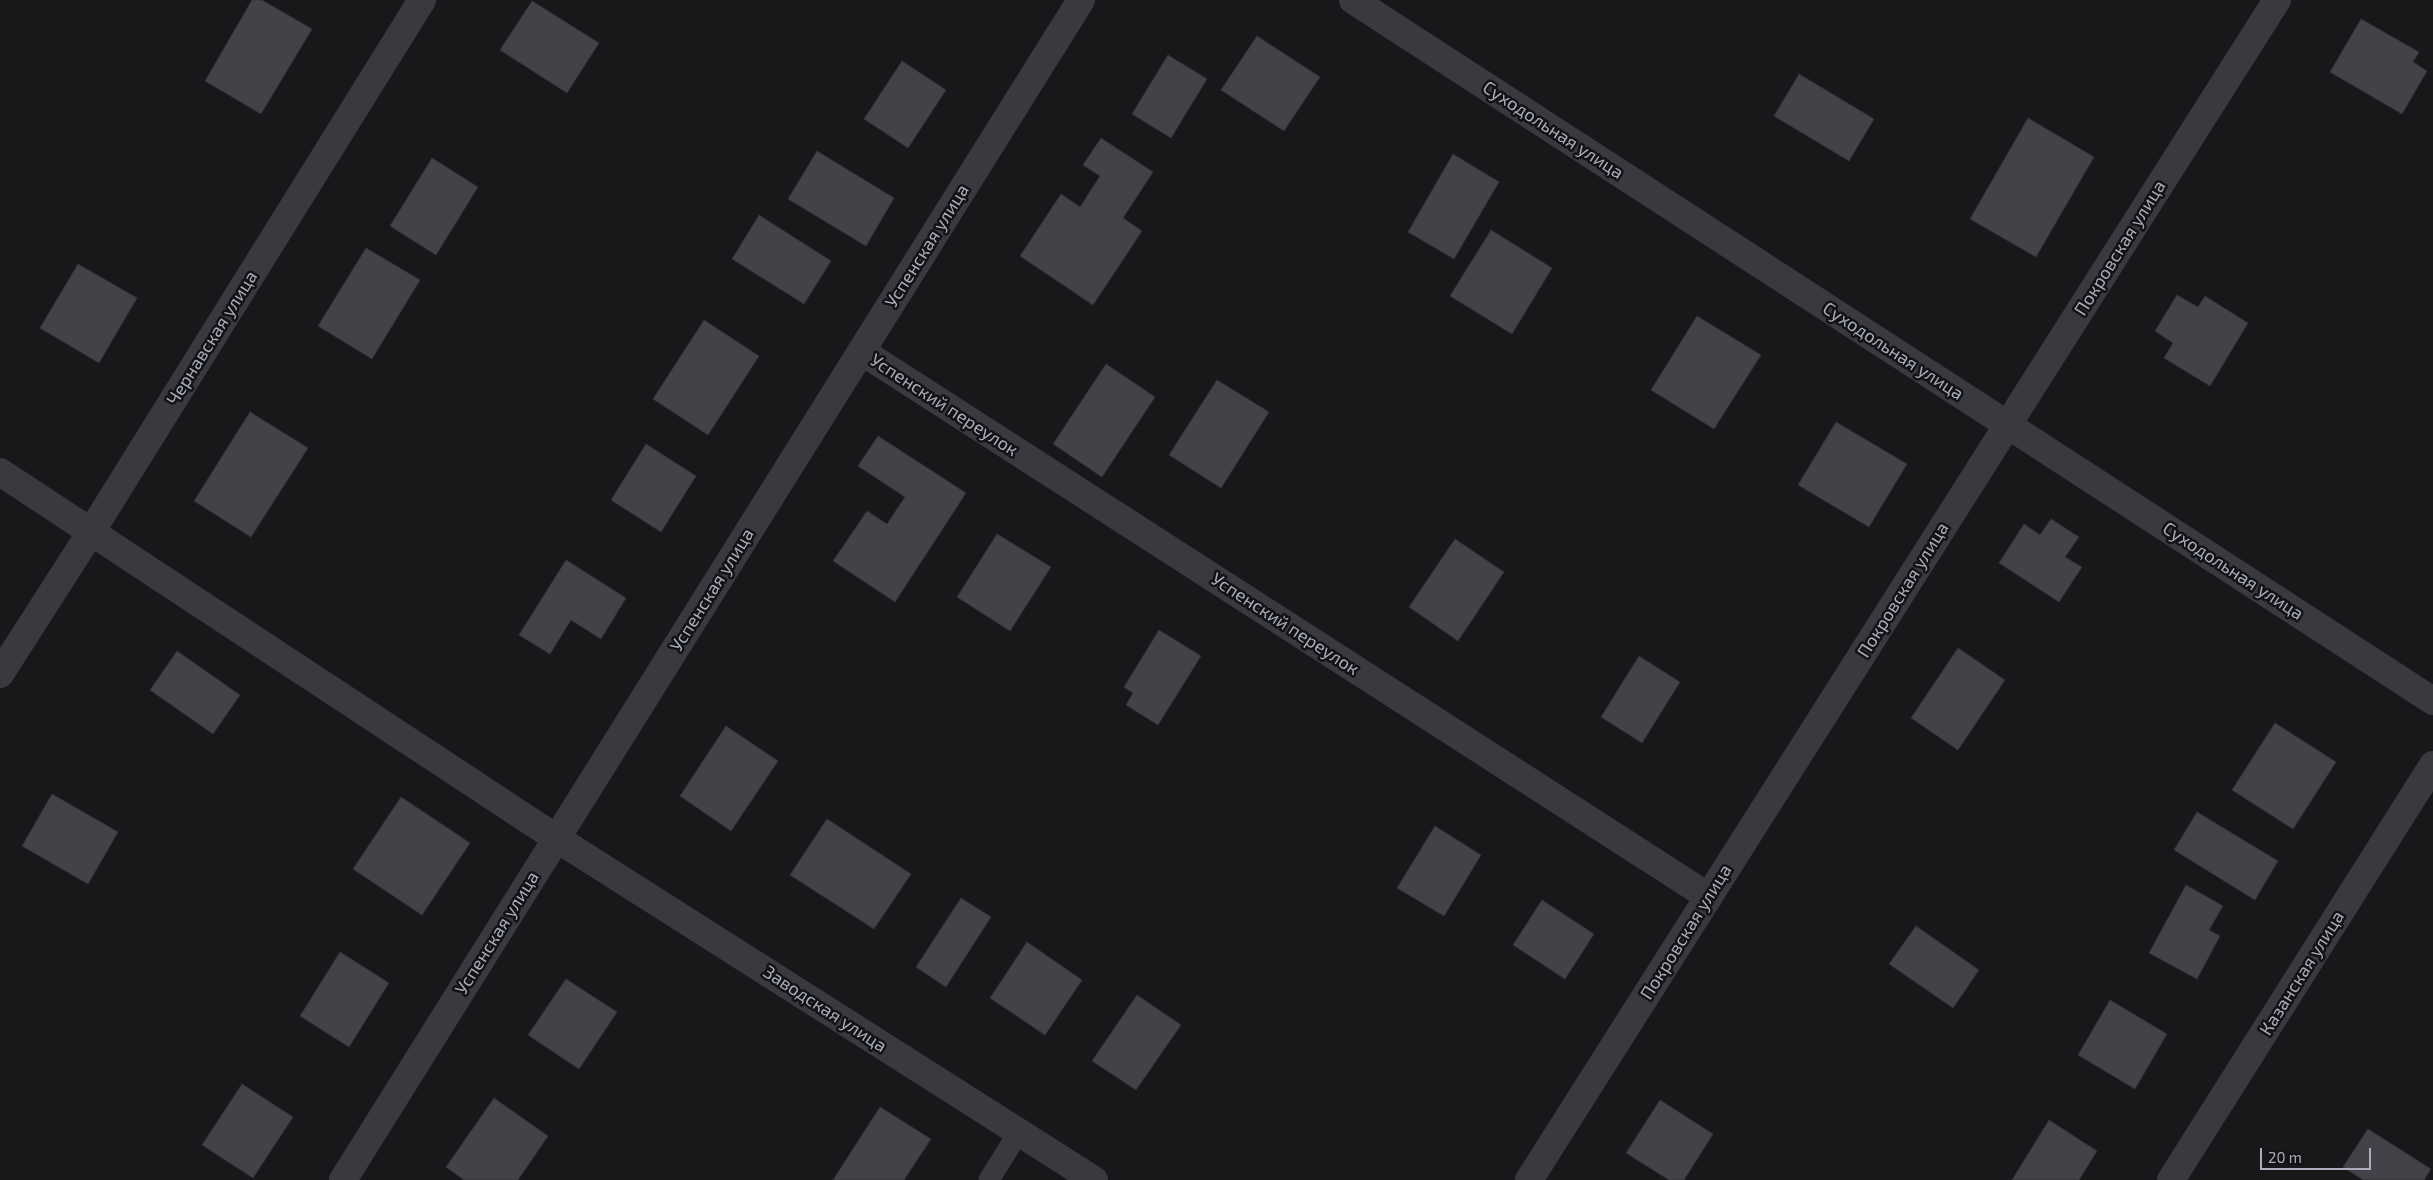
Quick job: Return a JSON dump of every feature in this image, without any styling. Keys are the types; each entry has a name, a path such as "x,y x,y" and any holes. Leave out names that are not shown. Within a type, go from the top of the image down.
{"street":[{"name":"Чернавская улица","path":"0,674 91,532 422,0"},
{"name":"Успенская улица","path":"343,1180 1082,0"},
{"name":"Суходольная улица","path":"1353,0 2433,701"},
{"name":"Покровская улица","path":"1529,1180 2277,0"},
{"name":"Успенский переулок","path":"861,351 1708,897"},
{"name":"Заводская улица","path":"0,472 556,838 1094,1180"},
{"name":"Казанская улица","path":"2171,1180 2433,765"}],"lane":[{"path":"989,1180 1018,1133"}],"building":[{"path":"252,0 262,0 312,29 261,114 205,81"},
{"path":"532,1 599,43 567,93 500,50"},
{"path":"2361,19 2419,52 2413,62 2427,71 2402,114 2330,72"},
{"path":"1257,36 1320,77 1284,131 1221,90"},
{"path":"1168,55 1207,79 1171,138 1132,114"},
{"path":"902,61 946,90 908,148 864,119"},
{"path":"1799,74 1874,119 1849,161 1774,116"},
{"path":"2028,118 2094,157 2036,257 1970,219"},
{"path":"1101,138 1153,172 1123,218 1142,231 1093,305 1020,256 1061,194 1080,207 1100,176 1083,165"},
{"path":"817,151 894,198 866,246 788,199"},
{"path":"1453,154 1499,182 1454,259 1408,232"},
{"path":"432,158 478,187 436,255 390,226"},
{"path":"759,215 831,261 804,304 732,259"},
{"path":"1491,230 1552,268 1512,334 1450,296"},
{"path":"366,248 420,280 372,359 318,326"},
{"path":"78,264 137,298 99,363 40,328"},
{"path":"2177,295 2198,307 2205,296 2248,323 2210,386 2164,358 2173,343 2155,331"},
{"path":"1697,316 1761,355 1714,429 1651,390"},
{"path":"704,320 759,356 708,435 653,399"},
{"path":"1106,364 1155,397 1102,477 1053,444"},
{"path":"1217,380 1269,412 1221,488 1169,455"},
{"path":"250,412 308,448 251,537 194,501"},
{"path":"1836,422 1907,464 1869,527 1798,485"},
{"path":"878,436 966,493 895,602 833,561 867,511 887,524 905,497 858,466"},
{"path":"646,444 696,476 661,532 611,500"},
{"path":"2051,519 2079,537 2065,557 2082,567 2059,602 1999,563 2024,524 2040,535"},
{"path":"997,534 1051,567 1010,631 957,597"},
{"path":"1455,539 1504,572 1458,641 1409,607"},
{"path":"566,560 626,598 601,639 571,620 550,654 519,635"},
{"path":"1159,630 1201,656 1158,725 1126,705 1133,693 1124,687"},
{"path":"1958,648 2005,680 1958,750 1911,718"},
{"path":"177,651 240,695 213,734 150,690"},
{"path":"1639,656 1680,682 1642,743 1601,717"},
{"path":"2275,723 2336,762 2293,829 2232,790"},
{"path":"726,726 778,761 731,831 680,796"},
{"path":"52,794 118,832 88,884 22,846"},
{"path":"401,797 470,843 422,915 353,869"},
{"path":"2197,812 2278,861 2255,900 2174,850"},
{"path":"827,819 911,874 874,929 790,875"},
{"path":"1435,826 1481,855 1444,916 1397,888"},
{"path":"2186,885 2223,906 2209,930 2220,936 2197,979 2149,953"},
{"path":"961,898 991,917 946,987 916,967"},
{"path":"1542,900 1594,934 1565,979 1513,945"},
{"path":"1916,926 1979,970 1953,1008 1889,964"},
{"path":"1027,942 1082,980 1045,1035 990,998"},
{"path":"340,952 389,983 349,1047 300,1016"},
{"path":"566,979 617,1012 579,1069 528,1035"},
{"path":"1137,995 1181,1025 1136,1090 1092,1061"},
{"path":"2110,1000 2167,1034 2135,1089 2078,1055"},
{"path":"242,1084 293,1117 253,1178 202,1145"},
{"path":"494,1098 548,1136 518,1180 464,1180 446,1167"},
{"path":"1660,1100 1713,1134 1684,1180 1669,1180 1626,1153"},
{"path":"880,1107 931,1139 904,1180 833,1180"},
{"path":"2049,1120 2097,1151 2079,1180 2012,1180"},
{"path":"2368,1129 2431,1169 2424,1180 2363,1180 2343,1167"}]}
